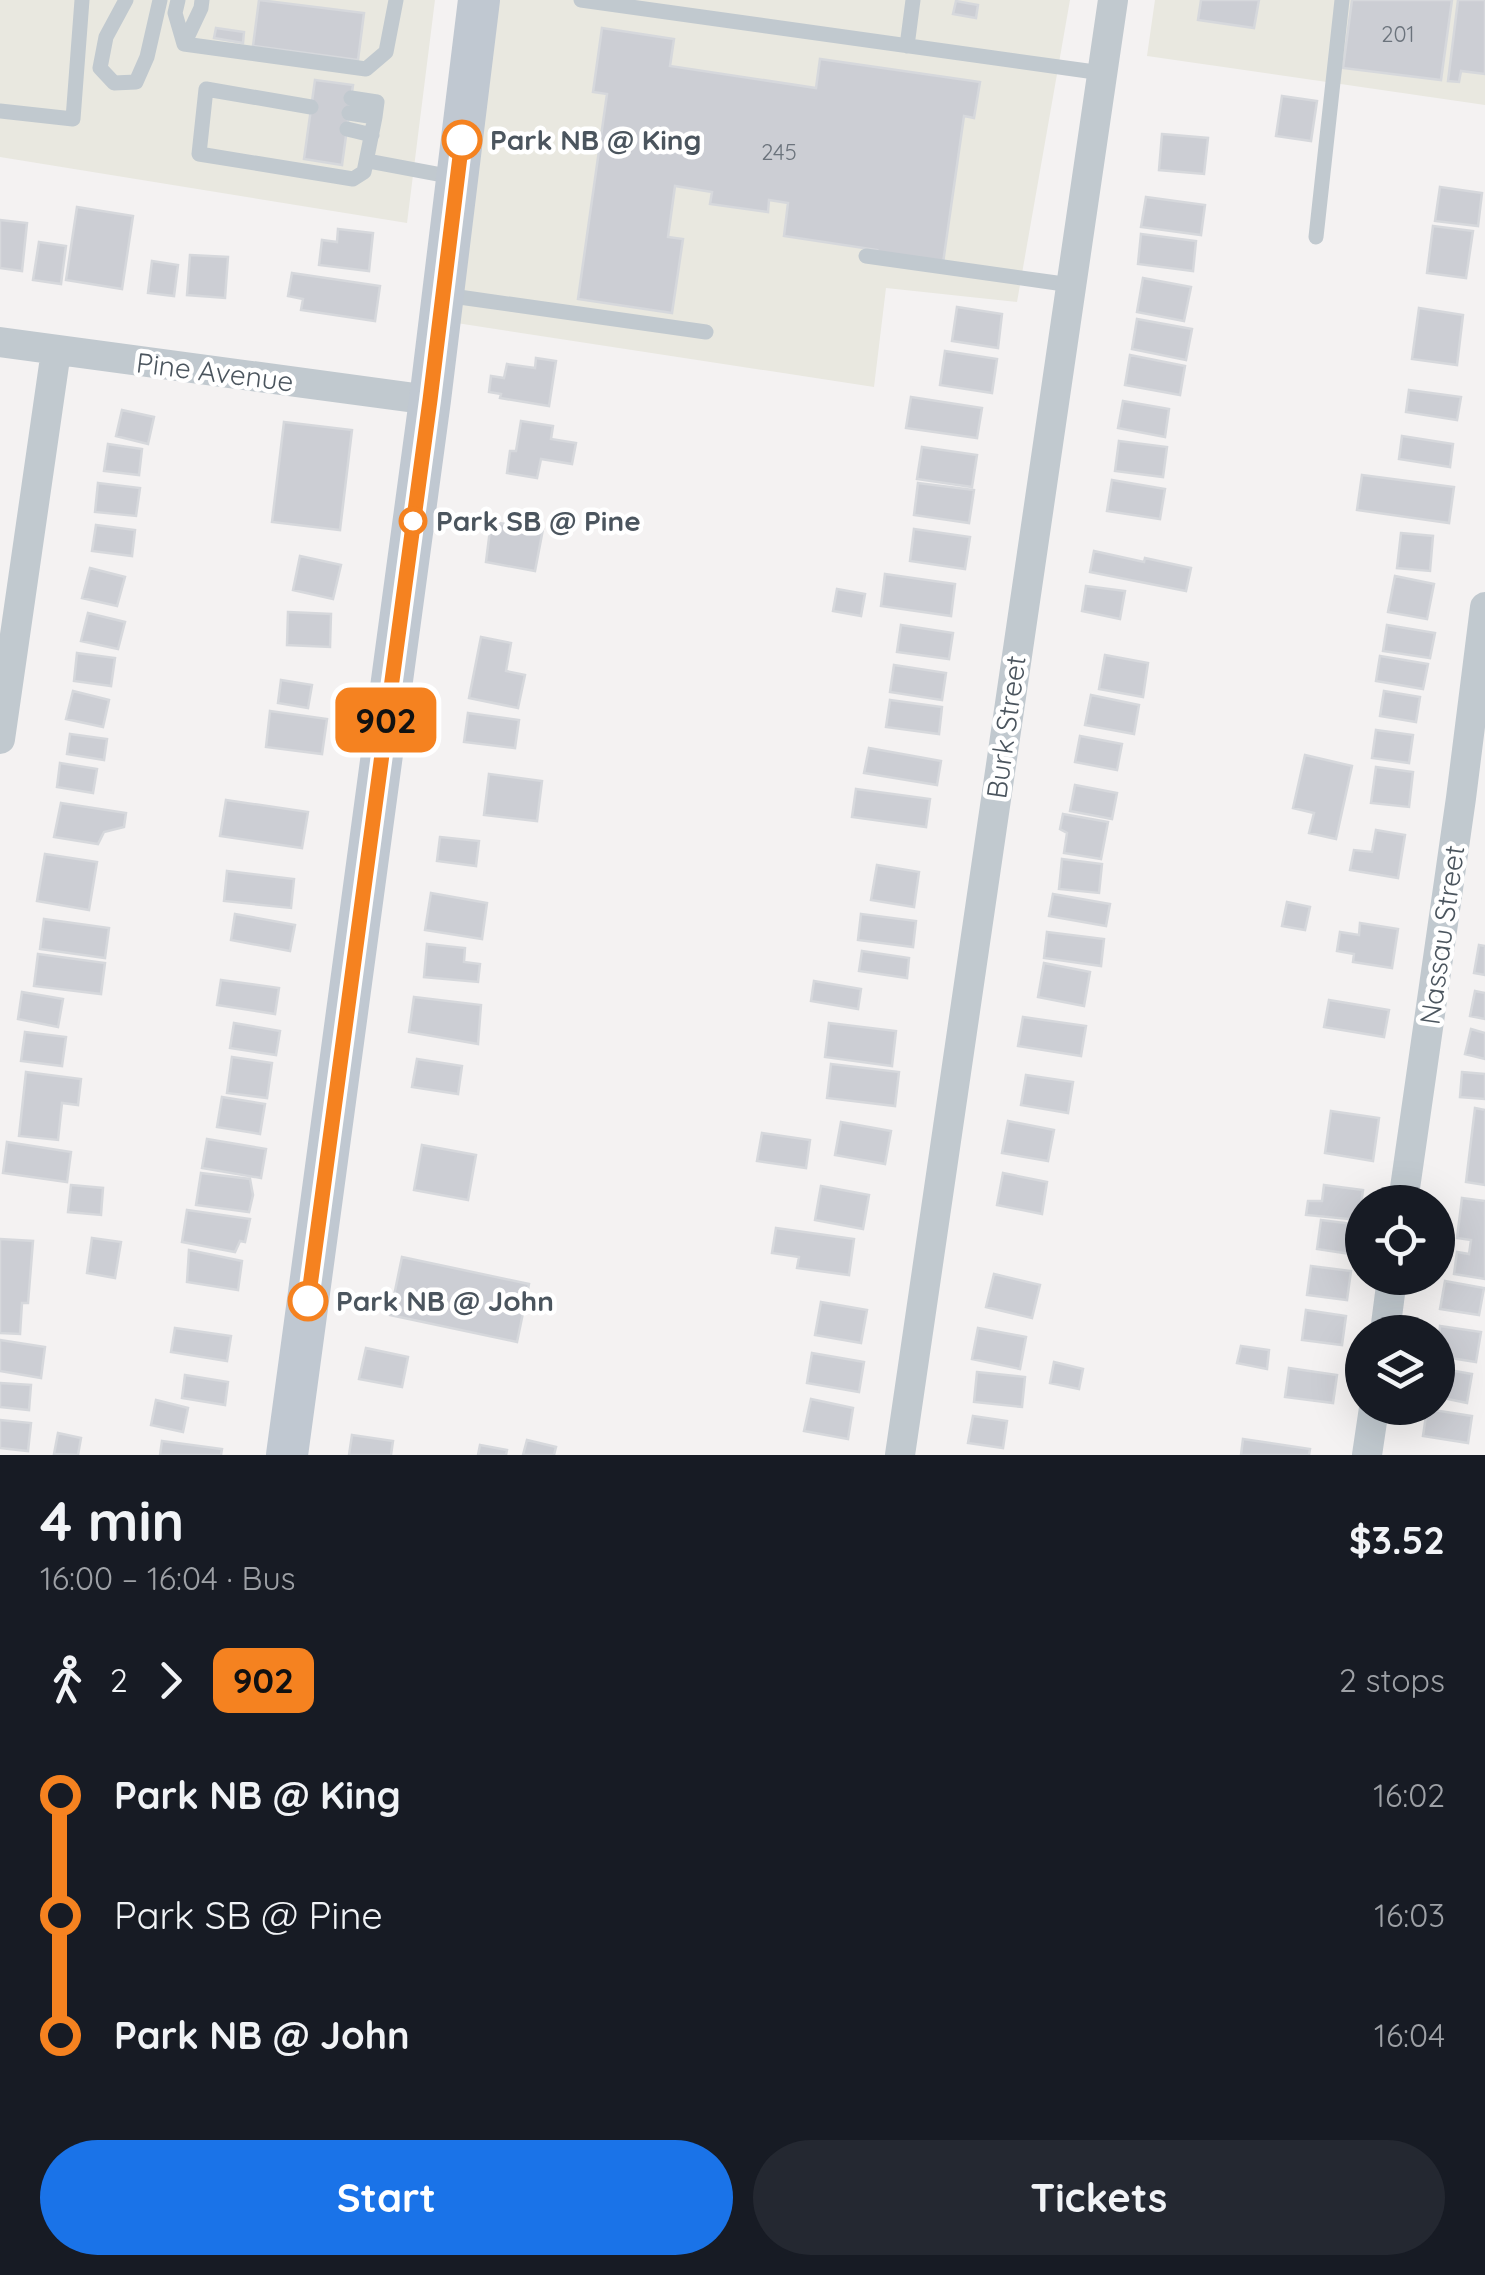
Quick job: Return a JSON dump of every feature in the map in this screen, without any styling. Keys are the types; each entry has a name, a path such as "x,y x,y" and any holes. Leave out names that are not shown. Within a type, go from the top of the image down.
{"main road":[{"path":"287,1455 430,400 479,0"}],"street":[{"name":"Burk Street","path":"900,1455 1113,0"},
{"name":"Pine Avenue","path":"0,342 430,400"},
{"path":"0,740 56,351"},
{"name":"Nassau Street","path":"1405,1185 1462,798 1485,607"},
{"path":"1367,1455 1371,1425"}],"lane":[{"path":"0,111 74,119 82,0"},
{"path":"126,0 106,37 100,68 114,83 136,82 147,57 160,0"},
{"path":"178,0 175,13 184,44"},
{"path":"184,44 202,0"},
{"path":"184,44 366,70 386,52 396,0"},
{"path":"581,0 684,7 908,46 1102,72"},
{"path":"908,46 913,0"},
{"path":"1316,236 1342,0"},
{"path":"307,106 206,90 199,154 353,179 364,172 368,161 375,117 349,113 372,135"},
{"path":"368,161 456,178"},
{"path":"866,256 1071,285"},
{"path":"442,294 706,332"}],"shaded area":[{"path":"0,0 435,0 407,223 0,157"},
{"path":"493,0 1070,0 1017,302 886,288 874,387 450,322"},
{"path":"1155,0 1485,0 1485,105 1147,56"}],"building":[{"path":"259,0 364,13 358,60 253,46"},
{"path":"1201,0 1259,0 1254,28 1198,20"},
{"path":"1352,0 1452,0 1441,80 1343,68"},
{"path":"1458,0 1485,0 1485,74 1461,71 1459,82 1448,81"},
{"path":"956,1 978,5 976,18 953,14"},
{"path":"216,28 244,32 243,43 214,38"},
{"path":"602,28 674,39 670,66 816,88 820,59 980,82 974,118 964,116 943,263 784,236 788,203 769,200 768,212 710,204 712,192 675,186 668,237 683,239 672,313 578,299 607,94 593,92"},
{"path":"315,80 353,85 342,165 304,159"},
{"path":"1282,96 1317,101 1311,141 1276,136"},
{"path":"1162,134 1208,138 1204,174 1159,170"},
{"path":"1440,187 1482,193 1478,226 1435,221"},
{"path":"1146,197 1205,205 1201,235 1141,227"},
{"path":"77,207 133,216 122,289 66,280"},
{"path":"0,220 27,223 22,271 0,268"},
{"path":"1433,226 1473,231 1466,278 1427,273"},
{"path":"338,229 373,233 369,271 319,265 322,240 337,242"},
{"path":"1141,234 1196,241 1193,271 1138,264"},
{"path":"39,242 66,246 61,284 33,280"},
{"path":"190,255 228,257 225,298 187,295"},
{"path":"152,261 178,265 174,296 148,293"},
{"path":"292,273 380,286 375,321 301,310 303,299 288,296"},
{"path":"1143,278 1191,287 1184,321 1137,312"},
{"path":"957,307 1002,314 998,348 952,341"},
{"path":"1419,308 1463,315 1457,365 1412,359"},
{"path":"1137,319 1192,329 1186,360 1132,349"},
{"path":"945,351 997,359 992,393 940,385"},
{"path":"1130,355 1185,366 1180,395 1125,385"},
{"path":"536,358 556,361 549,406 500,398 501,394 489,392 491,376 504,378 507,364 535,368"},
{"path":"1409,390 1461,397 1457,420 1406,412"},
{"path":"911,397 982,408 977,438 906,428"},
{"path":"1123,401 1169,409 1165,437 1118,428"},
{"path":"122,410 154,417 148,444 116,436"},
{"path":"521,421 553,426 551,439 576,443 572,464 541,459 537,478 507,473"},
{"path":"284,422 352,430 340,530 272,522"},
{"path":"1402,436 1453,444 1450,467 1399,459"},
{"path":"1119,441 1167,447 1163,477 1115,471"},
{"path":"108,444 142,449 139,475 104,471"},
{"path":"922,447 977,455 972,487 917,479"},
{"path":"1362,475 1454,487 1449,523 1357,510"},
{"path":"1112,480 1165,489 1160,519 1107,511"},
{"path":"98,483 140,488 136,516 95,512"},
{"path":"918,483 974,490 969,523 914,515"},
{"path":"491,522 543,529 535,571 486,562"},
{"path":"96,525 135,530 132,556 92,551"},
{"path":"914,529 970,537 965,569 910,561"},
{"path":"1401,533 1433,536 1430,571 1397,568"},
{"path":"1094,551 1191,568 1186,591 1090,572"},
{"path":"300,556 341,565 333,599 293,590"},
{"path":"90,568 125,577 117,606 82,598"},
{"path":"885,574 955,584 951,616 881,606"},
{"path":"1395,576 1434,584 1427,619 1388,612"},
{"path":"1086,586 1125,591 1120,619 1082,611"},
{"path":"837,589 865,594 861,616 833,611"},
{"path":"288,612 331,614 330,647 287,645"},
{"path":"88,613 125,622 118,649 81,641"},
{"path":"901,625 953,633 949,659 897,652"},
{"path":"1387,625 1435,633 1430,658 1383,651"},
{"path":"481,637 511,643 506,671 525,675 518,708 469,698"},
{"path":"77,653 115,658 111,686 74,681"},
{"path":"1105,655 1148,663 1143,697 1099,689"},
{"path":"1380,656 1428,664 1423,689 1376,681"},
{"path":"894,665 946,673 942,700 890,692"},
{"path":"281,680 312,685 308,708 278,703"},
{"path":"73,691 109,700 103,727 66,719"},
{"path":"1384,691 1420,697 1416,722 1380,716"},
{"path":"1091,695 1139,705 1134,734 1085,725"},
{"path":"890,700 942,707 939,734 886,727"},
{"path":"270,711 327,719 322,754 266,747"},
{"path":"468,713 519,720 515,748 464,742"},
{"path":"1376,730 1413,735 1409,763 1372,758"},
{"path":"70,734 107,739 104,760 67,754"},
{"path":"1080,736 1122,744 1117,770 1075,762"},
{"path":"869,748 941,761 937,785 864,773"},
{"path":"1305,755 1352,766 1336,839 1309,833 1314,813 1293,808"},
{"path":"60,763 97,769 93,793 57,787"},
{"path":"1376,767 1413,772 1409,807 1371,803"},
{"path":"489,774 542,781 537,821 484,815"},
{"path":"1075,785 1117,793 1112,819 1070,811"},
{"path":"856,789 930,799 926,827 852,817"},
{"path":"226,800 308,812 302,848 220,836"},
{"path":"61,803 126,813 124,827 104,832 98,844 54,837"},
{"path":"1063,814 1108,822 1101,859 1064,853 1067,833 1060,829"},
{"path":"1376,830 1405,835 1398,878 1350,870 1354,850 1372,852"},
{"path":"440,837 479,841 476,866 437,861"},
{"path":"45,854 97,862 89,910 37,901"},
{"path":"1062,859 1102,864 1099,893 1059,889"},
{"path":"877,865 919,872 914,907 871,900"},
{"path":"227,871 294,879 291,908 224,901"},
{"path":"431,893 487,903 482,939 425,930"},
{"path":"1053,894 1110,904 1106,926 1049,916"},
{"path":"1287,902 1310,907 1305,930 1282,926"},
{"path":"235,914 295,925 290,951 231,940"},
{"path":"861,914 916,921 913,947 858,940"},
{"path":"44,919 109,928 105,958 40,949"},
{"path":"1360,923 1398,929 1392,968 1353,962 1354,954 1337,951 1340,932 1359,935"},
{"path":"1047,932 1104,939 1101,966 1044,958"},
{"path":"427,944 465,948 464,962 480,964 478,982 424,977"},
{"path":"1479,945 1485,946 1485,975 1474,973"},
{"path":"862,951 909,958 907,978 859,971"},
{"path":"38,954 105,963 101,994 34,986"},
{"path":"1044,963 1090,972 1084,1006 1038,997"},
{"path":"221,980 279,988 275,1014 217,1005"},
{"path":"814,981 861,989 858,1009 811,1001"},
{"path":"1475,991 1485,993 1485,1019 1470,1016"},
{"path":"22,992 63,999 58,1027 18,1019"},
{"path":"414,997 481,1005 478,1044 409,1032"},
{"path":"1329,1000 1389,1010 1384,1037 1324,1027"},
{"path":"1023,1017 1086,1026 1081,1056 1018,1046"},
{"path":"234,1023 280,1031 276,1055 230,1048"},
{"path":"829,1023 896,1031 892,1066 825,1057"},
{"path":"1471,1029 1485,1033 1485,1059 1465,1054"},
{"path":"25,1032 66,1037 62,1066 21,1061"},
{"path":"232,1057 272,1063 267,1098 227,1093"},
{"path":"417,1059 462,1066 458,1094 412,1087"},
{"path":"831,1064 899,1072 895,1106 827,1098"},
{"path":"26,1072 81,1079 78,1105 62,1103 58,1140 19,1136"},
{"path":"1462,1072 1485,1074 1485,1099 1460,1097"},
{"path":"1026,1075 1073,1082 1068,1113 1021,1105"},
{"path":"222,1097 265,1104 260,1134 217,1127"},
{"path":"1475,1108 1485,1110 1485,1185 1466,1182"},
{"path":"1331,1111 1379,1118 1373,1161 1325,1153"},
{"path":"1008,1121 1054,1130 1048,1161 1002,1153"},
{"path":"841,1122 891,1131 885,1164 835,1155"},
{"path":"762,1133 810,1140 806,1168 757,1161"},
{"path":"207,1139 266,1149 261,1178 202,1168"},
{"path":"7,1142 71,1152 67,1182 3,1173"},
{"path":"422,1145 476,1155 468,1200 414,1190"},
{"path":"201,1173 250,1179 253,1195 249,1212 196,1205"},
{"path":"1003,1173 1047,1182 1042,1214 997,1205"},
{"path":"71,1185 103,1188 101,1215 68,1212"},
{"path":"1324,1185 1345,1188 1345,1219 1306,1215 1308,1201 1322,1201"},
{"path":"821,1186 869,1195 863,1229 815,1220"},
{"path":"1462,1198 1485,1201 1485,1279 1455,1274 1457,1252 1469,1254 1471,1240 1457,1238"},
{"path":"187,1210 250,1219 245,1242 240,1241 235,1252 182,1242"},
{"path":"1321,1220 1345,1223 1345,1253 1317,1249"},
{"path":"776,1228 854,1239 849,1275 797,1268 799,1257 772,1253"},
{"path":"92,1238 121,1242 115,1278 87,1273"},
{"path":"0,1239 33,1241 28,1303 22,1303 20,1334 0,1333"},
{"path":"189,1250 242,1261 238,1290 187,1282"},
{"path":"402,1257 529,1284 517,1342 390,1315"},
{"path":"1311,1266 1345,1270 1347,1300 1307,1295"},
{"path":"994,1274 1040,1285 1032,1318 986,1307"},
{"path":"1455,1283 1484,1288 1479,1315 1440,1309 1442,1295 1455,1295"},
{"path":"821,1302 867,1310 861,1343 815,1335"},
{"path":"1306,1310 1345,1316 1342,1345 1302,1340"},
{"path":"175,1328 231,1336 227,1361 171,1352"},
{"path":"978,1328 1026,1337 1020,1369 972,1359"},
{"path":"1455,1328 1481,1332 1476,1362 1455,1359"},
{"path":"0,1340 45,1347 41,1378 0,1371"},
{"path":"1241,1346 1269,1350 1267,1369 1237,1363"},
{"path":"366,1348 408,1357 402,1387 359,1379"},
{"path":"812,1353 864,1362 859,1392 807,1383"},
{"path":"1054,1362 1083,1369 1079,1389 1050,1383"},
{"path":"1289,1368 1337,1375 1333,1403 1285,1397"},
{"path":"1455,1371 1472,1374 1467,1403 1455,1401"},
{"path":"977,1372 1025,1377 1022,1407 974,1402"},
{"path":"185,1375 228,1382 225,1405 182,1398"},
{"path":"0,1383 31,1385 29,1410 0,1407"},
{"path":"811,1399 853,1408 848,1439 804,1431"},
{"path":"156,1400 188,1408 183,1432 151,1425"},
{"path":"1455,1413 1472,1416 1468,1443 1423,1436 1425,1425 1455,1425"},
{"path":"973,1416 1007,1421 1003,1448 968,1443"},
{"path":"0,1420 31,1423 28,1451 0,1448"},
{"path":"58,1433 81,1438 78,1455 54,1454"},
{"path":"352,1435 393,1441 391,1455 349,1455"},
{"path":"1243,1439 1310,1449 1309,1455 1241,1455"},
{"path":"527,1440 556,1447 554,1455 523,1455"},
{"path":"162,1441 222,1449 221,1455 160,1455"},
{"path":"480,1445 507,1450 506,1455 478,1455"}],"bus line":[{"name":"902","path":"308,1301 462,140"}],"place":[{"name":"Park NB @ King","path":"462,140"},
{"name":"Park SB @ Pine","path":"413,521"},
{"name":"Park NB @ John","path":"308,1301"}]}
